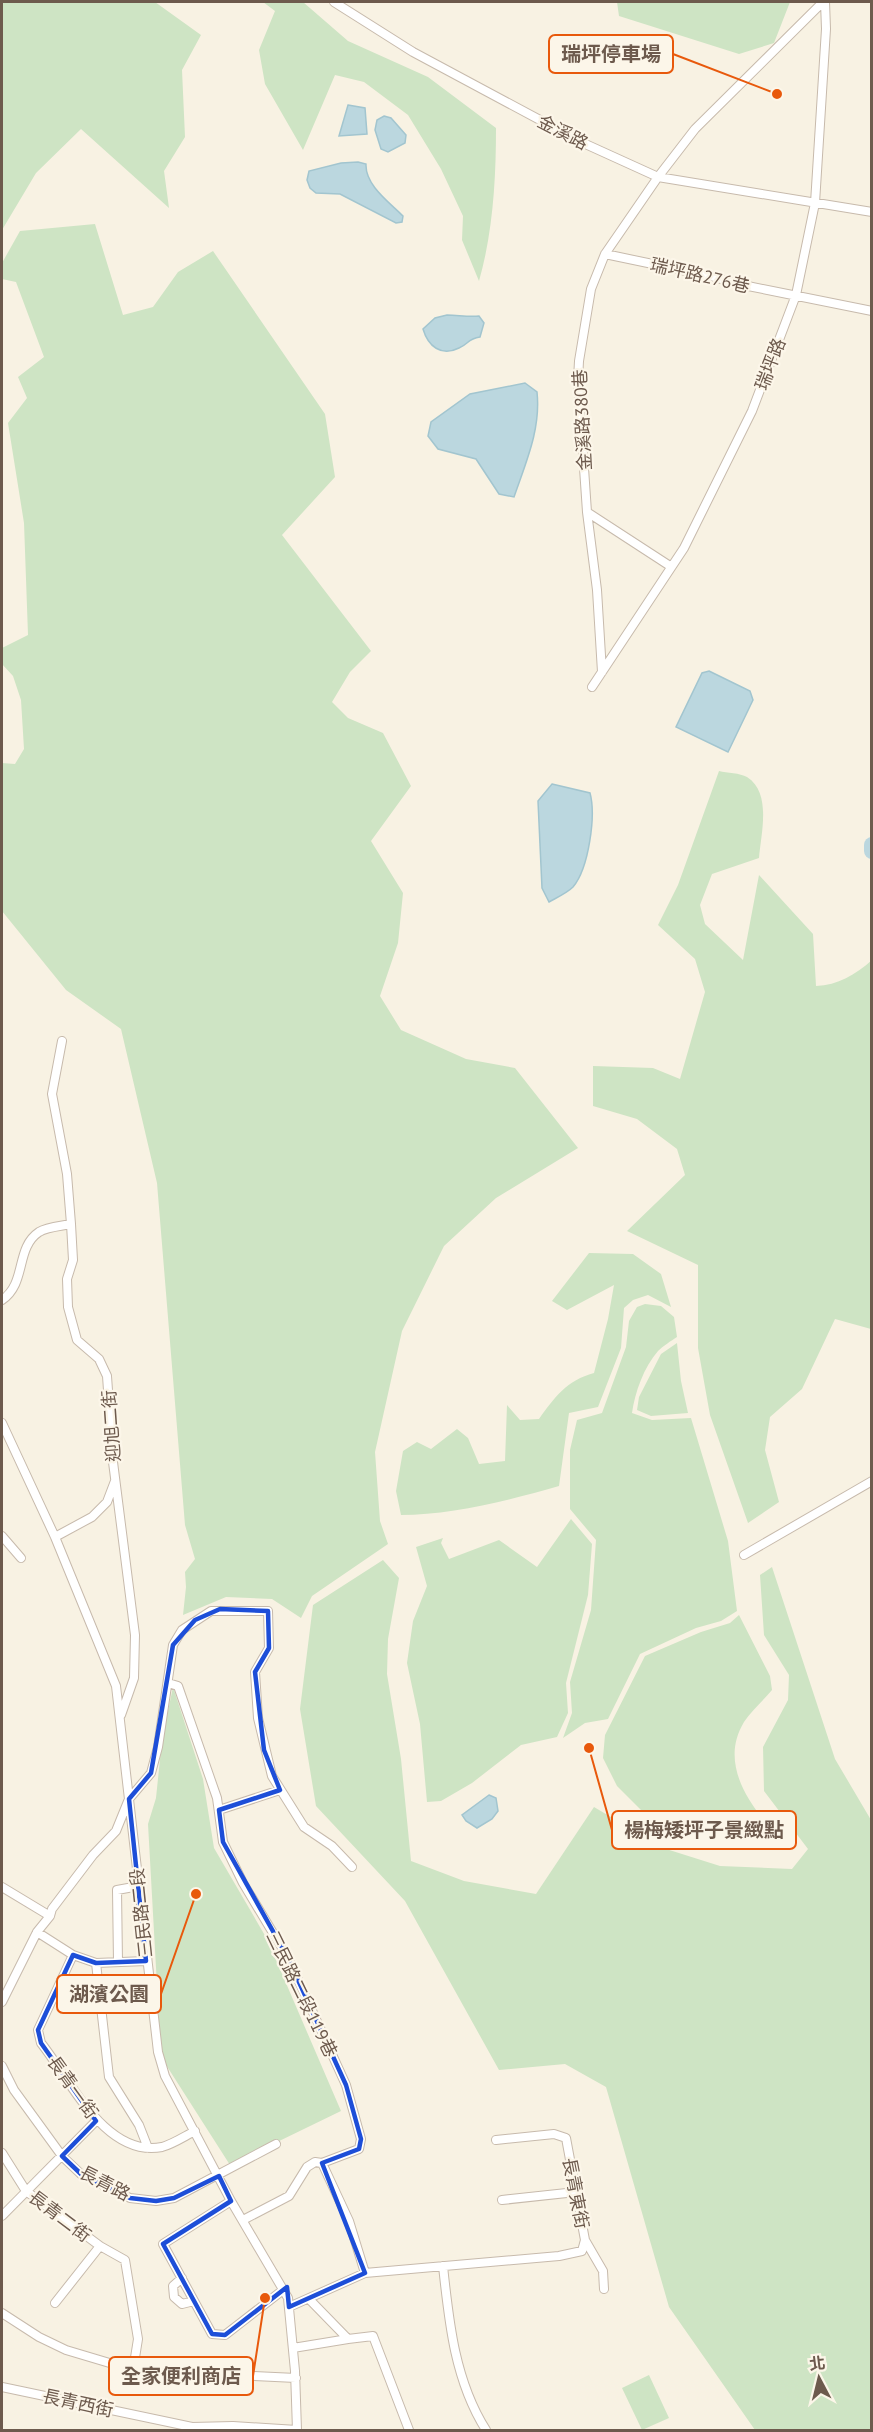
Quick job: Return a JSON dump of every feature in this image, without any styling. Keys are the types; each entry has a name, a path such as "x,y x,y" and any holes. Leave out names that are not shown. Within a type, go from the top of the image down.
{"street":[{"name":"金溪路","path":"334,2 423,57 581,142 658,177 872,212"},
{"name":"金溪路380巷","path":"602,672 597,590 587,512 578,380 591,289 605,254 658,177 695,129 824,2"},
{"name":"瑞坪路","path":"592,687 684,548 752,411 796,294 815,203 824,2"},
{"name":"瑞坪路276巷","path":"605,254 872,311"},
{"path":"587,512 670,566"},
{"name":"迎旭二街","path":"62,1041 52,1094 67,1174 71,1224 73,1260 67,1279 68,1307 77,1340 99,1359 107,1376 116,1479 135,1635 134,1678 121,1716"},
{"path":"2,1300 10,1294 18,1282 26,1244 40,1231 71,1224"},
{"name":"三民路二段","path":"2,1423 56,1537 116,1686 158,2052 165,2076 231,2201 288,2298 296,2378 297,2430"},
{"path":"56,1537 92,1517 107,1503 116,1479"},
{"path":"744,1555 872,1481"},
{"path":"2,1536 21,1558"},
{"path":"2,2002 37,1932 93,1855 117,1831 129,1799 151,1773 158,1747 173,1646 182,1630 210,1611 268,1611 269,1648 255,1672 258,1718 272,1776 304,1827 332,1846 352,1868"},
{"name":"三民路二段119巷","path":"168,1683 178,1686 217,1798 223,1842 243,1884 288,1958 346,2085 361,2139 359,2149 322,2163 315,2162 307,2167 289,2196 243,2220"},
{"path":"219,1810 280,1790"},
{"path":"118,1962 117,1890 139,1886"},
{"path":"2,1887 50,1916"},
{"path":"37,1932 74,1955 96,1963 146,1961"},
{"name":"長青一街","path":"74,1955 38,2030 41,2043 96,2121 122,2139 148,2148"},
{"path":"96,1963 109,2077 140,2125 148,2148 163,2146 195,2131"},
{"name":"長青路","path":"2,2066 14,2090 62,2156 82,2175 130,2198 156,2201 174,2198 276,2144"},
{"path":"2,2216 96,2121"},
{"name":"長青東街","path":"289,2307 365,2273 571,2254 582,2251 585,2240 566,2138 554,2134 496,2140"},
{"name":"長青二街","path":"2,2153 26,2192 100,2246 56,2303"},
{"path":"322,2163 349,2221 365,2273"},
{"path":"502,2200 576,2192"},
{"path":"231,2201 163,2244 212,2334 225,2335 284,2290"},
{"path":"585,2240 603,2271 604,2289"},
{"path":"100,2246 125,2260 138,2339 134,2370"},
{"path":"443,2266 452,2343 463,2382 486,2430"},
{"path":"182,2278 173,2286 174,2297 182,2304 194,2301"},
{"path":"309,2298 348,2339"},
{"path":"2,2313 39,2337 66,2350 134,2370 296,2378"},
{"path":"293,2348 373,2336 409,2430"},
{"name":"長青西街","path":"2,2387 194,2429 233,2426 297,2430"}],"highlighted area":[{"path":"220,1609 268,1611 269,1648 255,1672 264,1750 280,1790 219,1810 223,1842 288,1958 346,2085 361,2139 359,2149 322,2163 365,2273 289,2307 287,2287 225,2335 212,2334 163,2244 231,2201 219,2176 174,2198 156,2201 130,2198 82,2175 62,2156 96,2121 41,2043 38,2030 73,1955 96,1963 146,1961 129,1799 151,1773 173,1645 195,1620"}],"green space":[{"path":"2,2 155,2 201,35 182,70 185,137 164,171 169,208 81,129 36,173 2,230"},
{"path":"263,2 303,2 348,41 428,77 496,128 493,205 488,244 479,281 462,240 463,216 441,169 408,115 364,82 335,75 303,150 265,84 259,50 275,11"},
{"path":"617,2 790,2 774,43 739,54 619,16"},
{"path":"95,224 123,315 153,307 178,272 213,251 325,414 335,477 282,535 371,651 350,672 332,702 348,718 383,733 411,786 371,841 403,893 398,943 380,996 401,1030 466,1059 515,1068 578,1148 496,1198 444,1246 402,1331 375,1452 380,1521 388,1544 312,1596 301,1618 272,1599 226,1597 183,1615 185,1572 195,1559 185,1525 157,1183 121,1029 66,990 2,911 2,763 15,764 24,749 21,700 13,676 2,664 2,648 28,635 24,523 8,423 27,398 18,377 44,357 16,282 2,279 2,263 20,231"},
{"path":"719,771 747,777 755,784 762,803 763,826 759,858 712,874 700,905 705,924 743,960 759,875 813,934 816,986 832,984 846,978 872,960 871,1329 835,1319 802,1389 770,1417 765,1450 779,1502 748,1523 710,1415 698,1348 698,1265 627,1231 685,1175 677,1149 637,1119 593,1106 593,1066 653,1068 680,1079 705,992 695,959 658,925 678,885"},
{"path":"589,1253 633,1254 661,1274 671,1307 648,1295 633,1300 624,1308 621,1348 598,1407 569,1413 559,1486 460,1510 401,1515 396,1491 403,1451 417,1442 431,1449 457,1429 468,1438 479,1464 505,1461 507,1405 520,1420 539,1419 556,1397 569,1385 594,1373 614,1285 567,1310 552,1301"},
{"path":"645,1304 661,1306 674,1317 677,1337 658,1351 648,1364 635,1397 632,1413 652,1420 691,1418 728,1541 737,1611 721,1621 696,1628 640,1654 608,1719 585,1723 563,1738 572,1713 570,1682 591,1610 596,1540 570,1509 570,1450 577,1420 602,1413 626,1347 629,1321 637,1307"},
{"path":"677,1343 681,1381 688,1413 651,1416 637,1410 639,1397 661,1354"},
{"path":"571,1519 592,1544 588,1595 566,1683 568,1713 557,1737 521,1745 472,1783 441,1801 427,1802 420,1724 407,1663 413,1621 427,1586 416,1547 443,1538 441,1543 449,1559 499,1540 537,1567"},
{"path":"383,1560 399,1578 388,1639 387,1674 401,1759 411,1861 464,1881 536,1894 594,1807 663,1848 720,1866 792,1869 808,1849 764,1791 763,1747 788,1700 789,1675 764,1635 760,1575 772,1567 835,1759 871,1820 871,2430 755,2430 669,2307 606,2087 565,2064 499,2070 405,1901 316,1806 300,1709 313,1605"},
{"path":"739,1615 770,1676 772,1690 744,1722 737,1739 735,1755 737,1771 742,1787 751,1802 782,1842 775,1846 723,1837 647,1816 617,1786 603,1758 605,1735 645,1656 701,1632 730,1623"},
{"path":"173,1687 203,1779 214,1848 267,1939 341,2111 230,2165 161,2057 148,1824 156,1798 162,1740"},
{"path":"649,2375 669,2418 642,2430 622,2388"}],"water":[{"path":"348,105 365,108 367,134 339,136"},
{"path":"384,116 391,118 406,135 405,143 388,152 381,149 375,130 377,120"},
{"path":"341,163 366,164 369,179 403,216 402,222 396,223 340,194 316,193 310,188 307,180 309,171"},
{"path":"447,315 479,316 484,323 480,337 452,350 436,348 428,340 423,329 435,318"},
{"path":"525,383 537,392 537,419 532,445 514,497 499,494 476,459 438,449 428,436 431,422 470,394"},
{"path":"709,671 750,691 753,700 728,752 676,727 702,673"},
{"path":"552,784 590,793 592,814 590,841 579,878 571,889 549,902 542,888 538,801"},
{"path":"489,1795 496,1798 498,1811 492,1819 477,1828 466,1821 462,1815"}],"waterway":[{"path":"872,845 872,851"}],"place":[{"name":"瑞坪停車場","path":"777,94"},
{"name":"楊梅矮坪子景緻點","path":"589,1748"},
{"name":"湖濱公園","path":"196,1894"},
{"name":"全家便利商店","path":"265,2298"}]}
